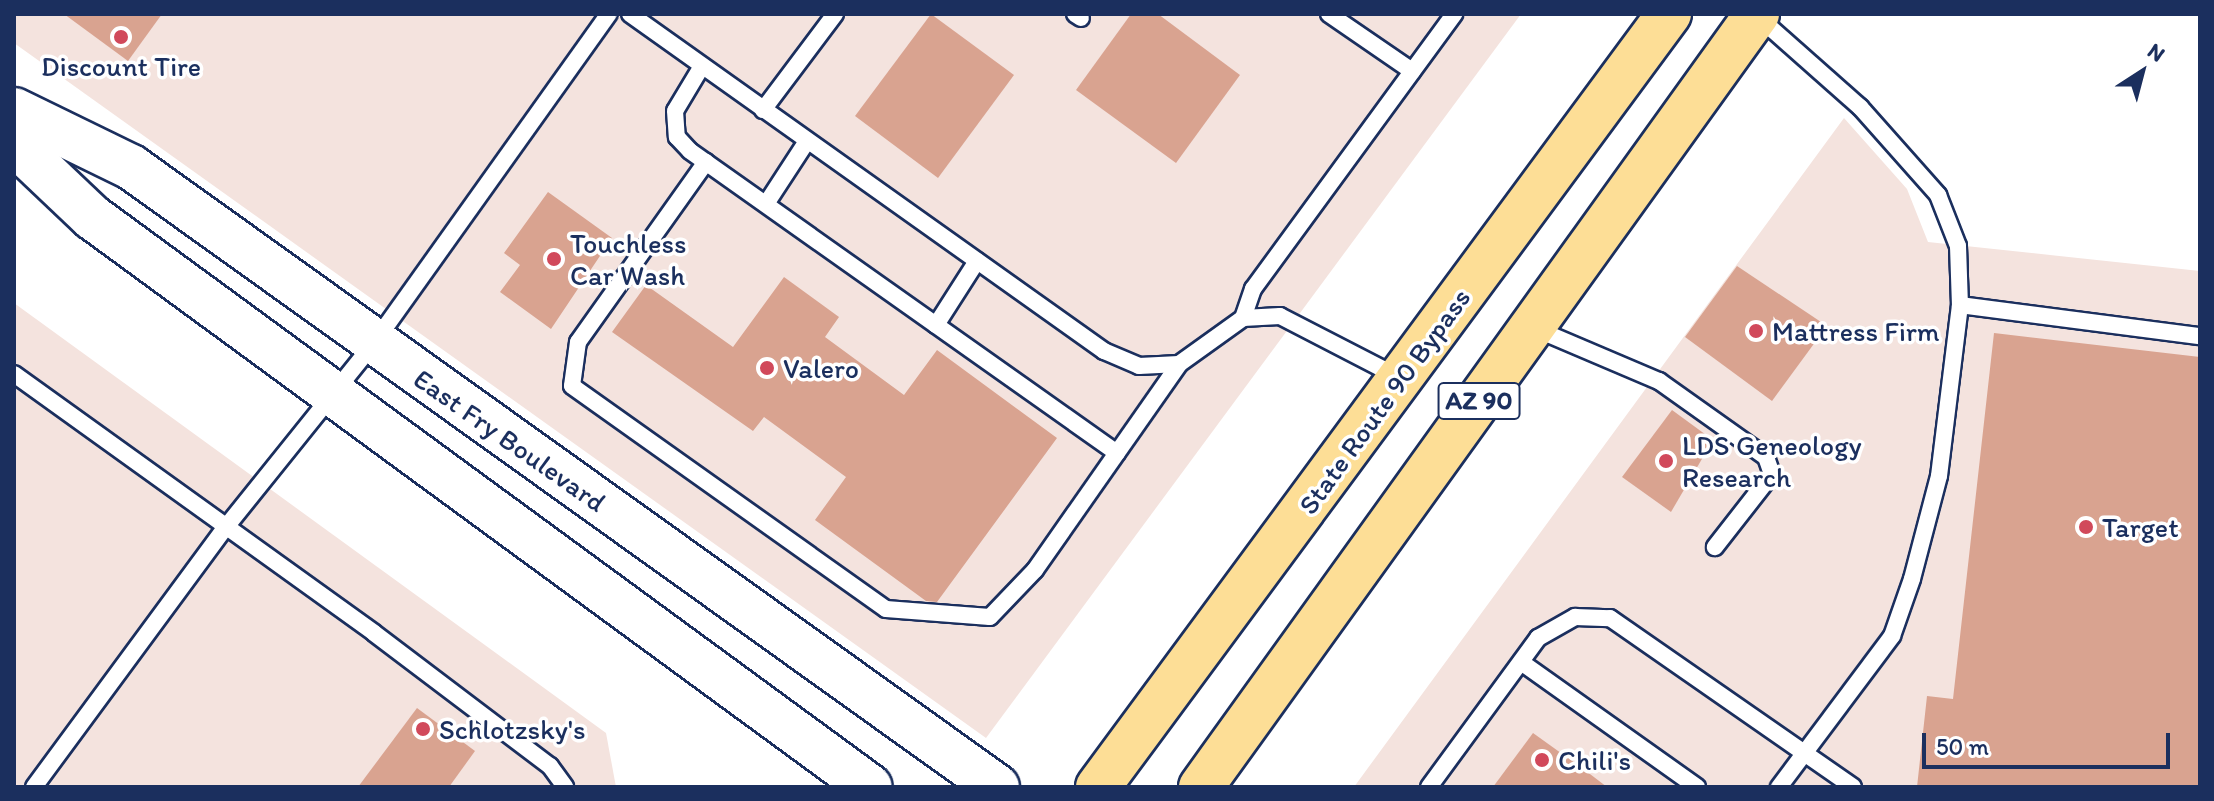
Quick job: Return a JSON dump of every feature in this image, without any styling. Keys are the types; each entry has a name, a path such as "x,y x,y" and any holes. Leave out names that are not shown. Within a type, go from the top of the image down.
{"highway":[{"name":"State Route 90 Bypass","path":"1098,787 1669,14"},
{"name":"AZ 90","path":"1201,787 1756,14"}],"main road":[{"name":"East Fry Boulevard","path":"14,110 131,167 997,787"},
{"path":"14,143 92,217 870,787"}],"lane":[{"path":"34,787 226,527 332,391 374,343 609,14"},
{"path":"630,14 1104,351 1139,366 1179,364"},
{"path":"763,110 835,14"},
{"path":"1329,14 1412,71"},
{"path":"1243,318 1253,289 1454,14"},
{"path":"1756,14 1860,107 1938,195 1958,246 1960,305 1939,476 1892,636 1779,787"},
{"path":"702,66 675,111 677,137 706,162 1117,453"},
{"path":"766,204 807,141"},
{"path":"706,162 578,342 572,386 873,600 926,617 990,617 1035,570 1179,364 1243,318 1280,316 1401,379"},
{"path":"936,325 977,261"},
{"path":"1960,305 2200,336"},
{"path":"1532,327 1659,381 1766,457 1772,474 1715,547"},
{"path":"14,374 550,766 565,787"},
{"path":"1429,787 1538,638 1575,617 1610,618 1853,787"},
{"path":"1521,662 1697,787"}],"shaded area":[{"path":"14,14 1521,14 986,738 14,43"},
{"path":"1844,118 1907,189 1928,242 2200,271 2200,787 1354,787"},
{"path":"14,303 606,733 616,787 14,787"}],"building":[{"name":"Discount Tire","path":"64,14 162,14 128,61"},
{"path":"931,14 1014,75 938,178 855,116"},
{"path":"1131,14 1158,14 1240,75 1176,163 1076,90"},
{"name":"Touchless Car Wash","path":"548,192 612,238 551,329 500,292 520,265 504,253"},
{"name":"Mattress Firm","path":"1737,266 1827,326 1772,401 1685,337"},
{"name":"Valero","path":"784,277 839,317 825,337 904,395 937,350 1057,438 937,602 926,601 815,520 846,477 764,417 753,431 612,332 646,285 733,347"},
{"name":"Target","path":"1994,333 2200,357 2200,787 1917,787 1927,696 1953,699"},
{"name":"LDS Geneology Research","path":"1672,410 1713,440 1671,512 1622,477"},
{"name":"Schlotzsky's","path":"417,708 475,751 449,787 358,787"},
{"name":"Chili's","path":"1533,733 1586,771 1607,787 1493,787"}],"place":[{"name":"Discount Tire","path":"121,37"},
{"name":"Touchless Car Wash","path":"554,259"},
{"name":"Mattress Firm","path":"1756,331"},
{"name":"Valero","path":"767,368"},
{"name":"LDS Geneology Research","path":"1666,461"},
{"name":"Target","path":"2086,527"},
{"name":"Schlotzsky's","path":"423,729"},
{"name":"Chili's","path":"1542,760"}]}
